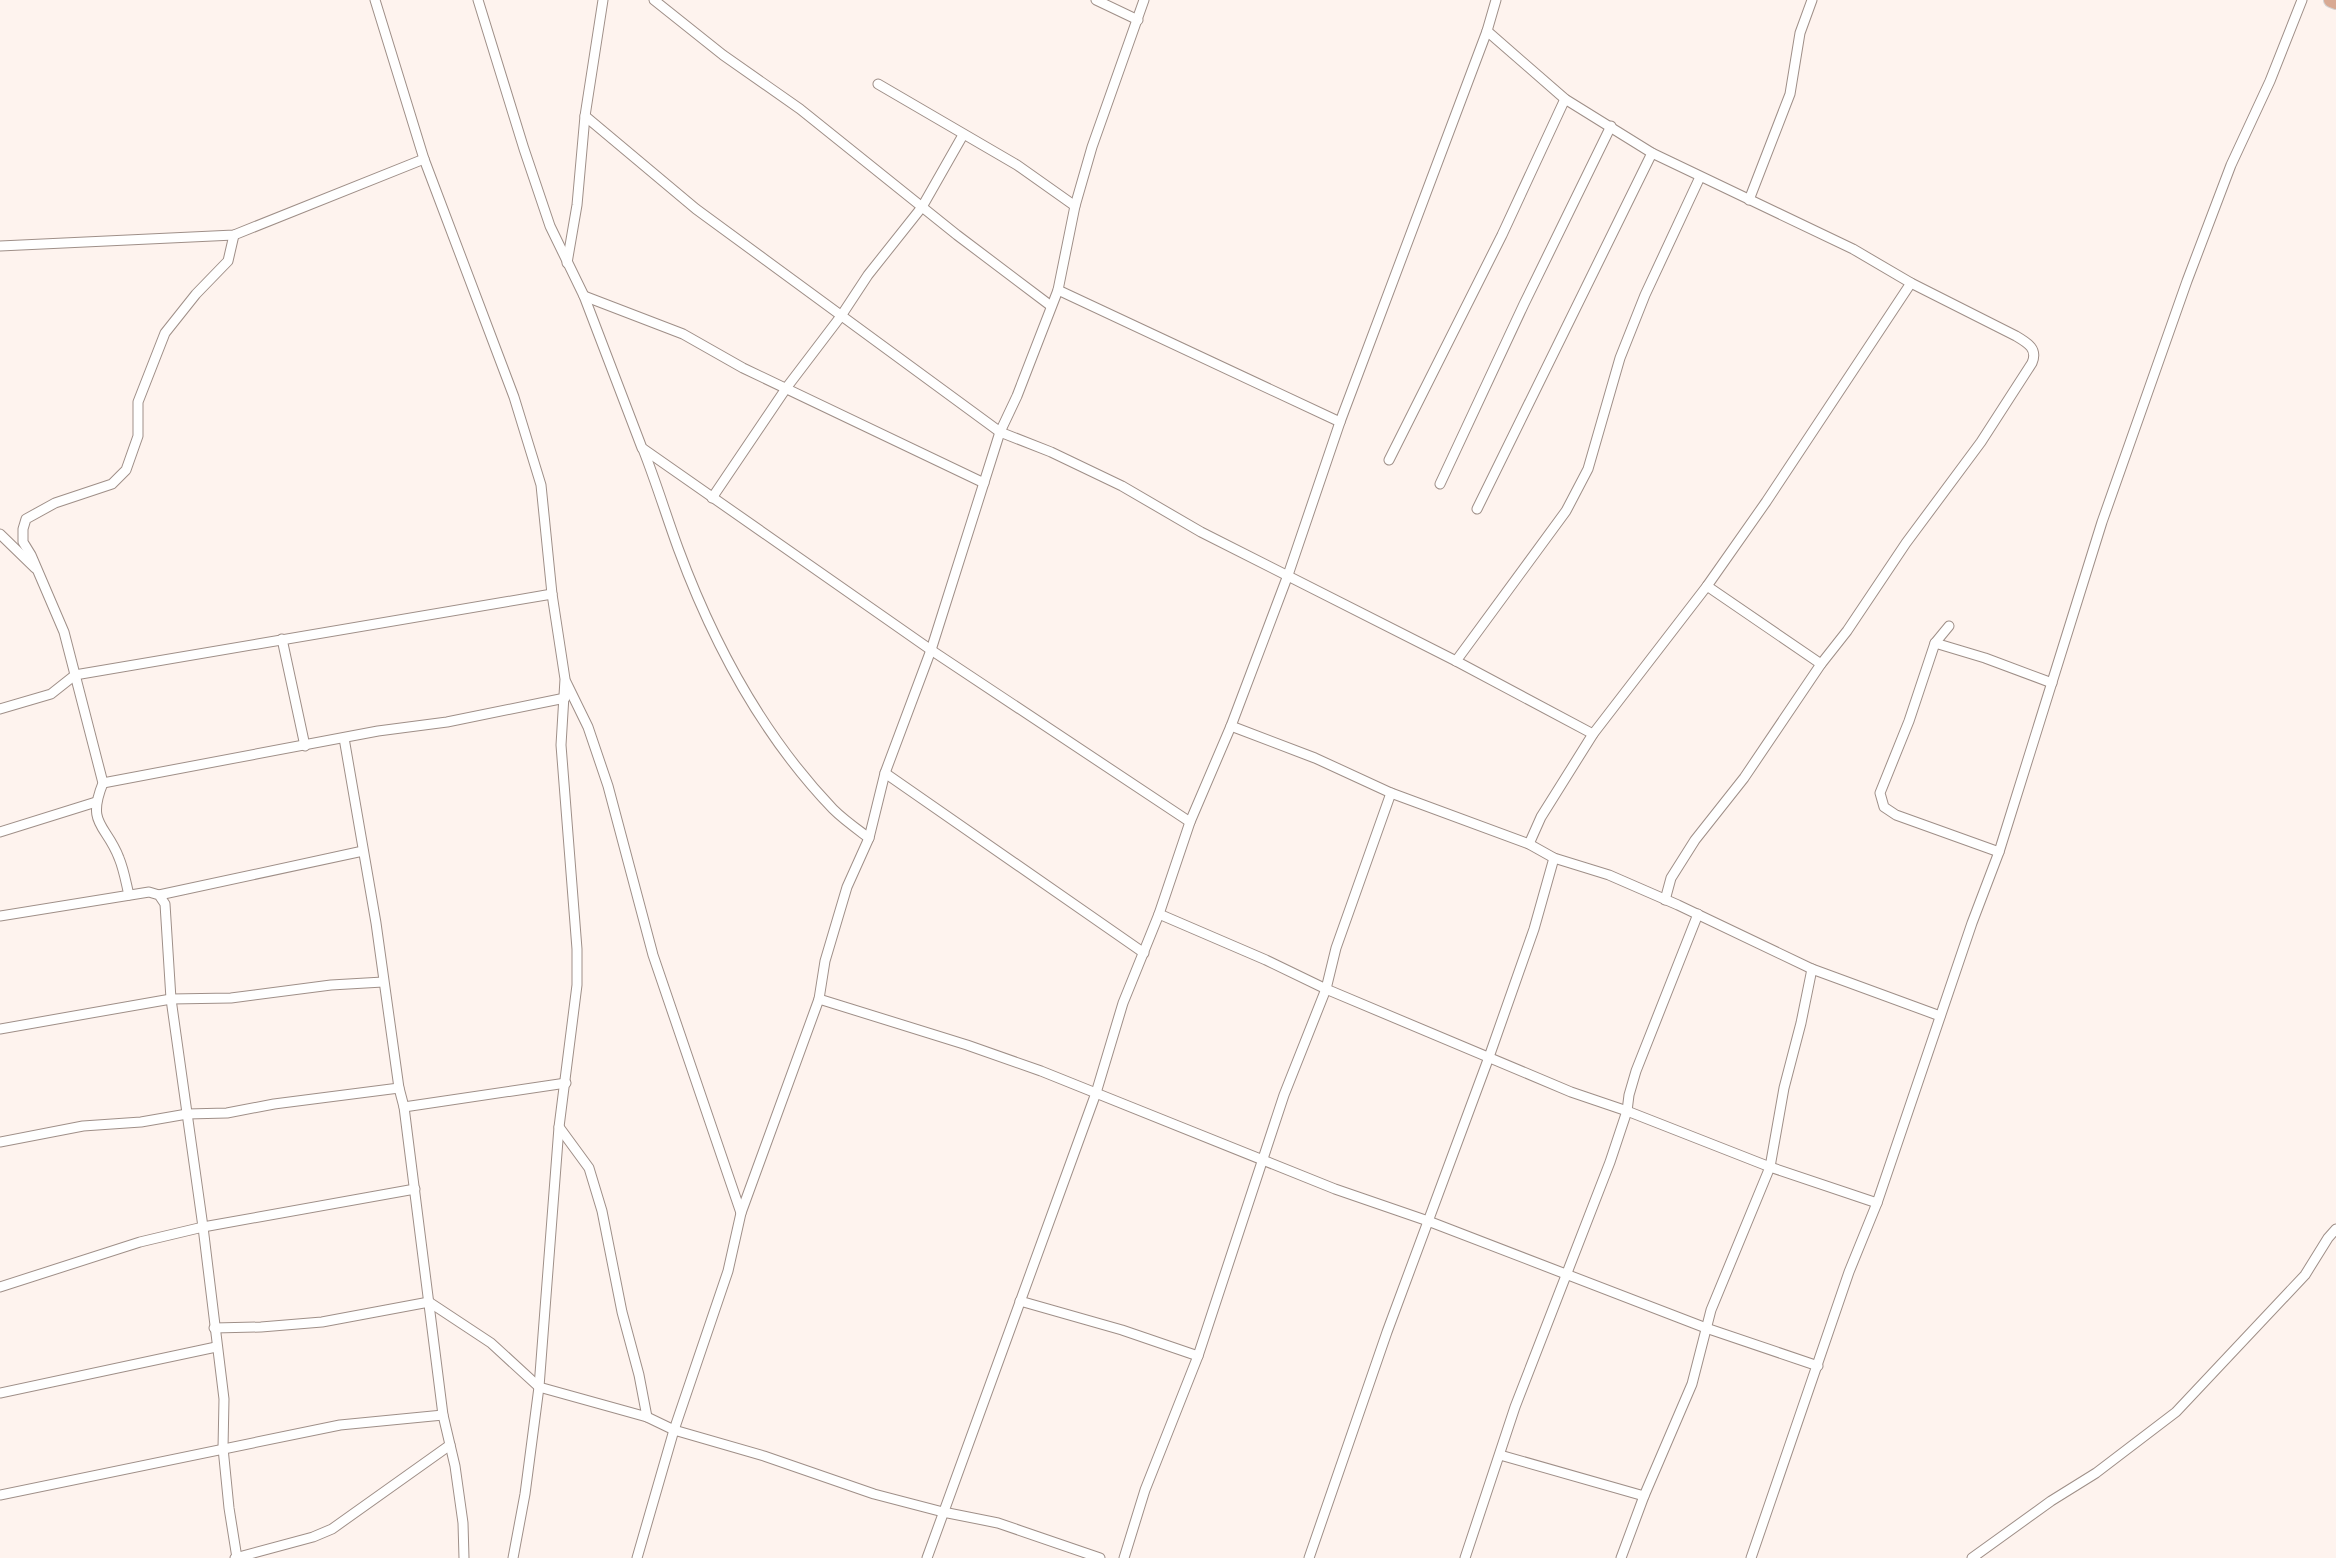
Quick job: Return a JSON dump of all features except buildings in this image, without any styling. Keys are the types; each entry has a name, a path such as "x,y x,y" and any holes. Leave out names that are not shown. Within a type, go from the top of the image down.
{"main road":[{"path":"2331,0 2336,2"}],"street":[{"path":"375,0 424,159 514,397 541,485 552,594 565,680 561,745 577,949 577,985 559,1127 539,1387 525,1494 513,1558"},
{"path":"478,0 550,226 584,296 679,550 732,671 783,748 806,778 835,811 869,838"},
{"path":"567,263 577,205 585,116 603,0"},
{"path":"654,0 723,55 808,115 922,207 1051,306"},
{"path":"1096,0 1138,20"},
{"path":"637,1558 674,1430 728,1271 741,1213 819,999 825,961 847,886 869,838 885,773 931,651 1000,432 1017,396 1058,290 1075,206 1092,147 1144,0"},
{"path":"927,1558 1096,1093 1123,1003 1159,914 1190,822 1231,726 1340,422 1487,31 1496,0"},
{"path":"1749,200 1790,94 1800,33 1812,0"},
{"path":"1751,1558 1849,1272 1876,1203 1999,852 2102,522 2187,280 2231,165 2270,81 2302,0"},
{"path":"1487,31 1565,99 1652,153 1853,249 1911,283 2028,343 2034,350 2035,356 1981,442 1906,543 1744,778 1695,840 1671,878 1665,900"},
{"path":"878,84 1017,165 1075,206"},
{"path":"1389,460 1502,235 1565,99"},
{"path":"585,116 696,209 1000,432 1051,452 1122,486 1201,532 1456,661 1593,734"},
{"path":"1440,484 1611,126"},
{"path":"712,498 787,387 841,316 868,275 922,207 963,135"},
{"path":"1478,509 1652,153"},
{"path":"0,246 234,235 424,159"},
{"path":"1456,661 1566,511 1590,460 1620,358 1645,295 1700,177"},
{"path":"129,895 119,858 98,820 96,802 103,783 64,632 23,542 23,529 26,519 55,503 112,484 126,470 138,436 138,402 165,333 196,294 228,261 234,235"},
{"path":"1529,844 1541,817 1593,734 1707,586 1811,437 1911,283"},
{"path":"1058,290 1340,422"},
{"path":"584,296 683,334 743,368 787,387 984,483"},
{"path":"642,448 931,651 1190,822"},
{"path":"0,534 38,572"},
{"path":"1707,586 1821,664"},
{"path":"0,709 51,694 75,675 552,594"},
{"path":"1948,626 1935,643 1909,721 1880,794 1884,807 1896,815 1999,852"},
{"path":"282,639 305,746"},
{"path":"1935,643 1985,658 2052,683"},
{"path":"565,680 588,727 608,786 653,955 741,1213"},
{"path":"103,783 378,731 447,722 565,698"},
{"path":"1231,726 1315,758 1390,793 1529,844 1554,858 1601,872 1698,914 1812,969 1940,1016"},
{"path":"344,738 376,923 399,1088 404,1107 443,1415 463,1523 464,1558"},
{"path":"885,773 1144,953"},
{"path":"1124,1558 1145,1490 1198,1356 1292,1074 1326,988 1336,948 1390,793"},
{"path":"0,832 96,802"},
{"path":"0,916 149,892 159,895 363,851"},
{"path":"1309,1558 1428,1221 1490,1058 1534,929 1554,858"},
{"path":"159,895 165,904 167,916 171,999 224,1399 223,1448 236,1558 313,1537 332,1529 450,1445"},
{"path":"1159,914 1571,1092 1627,1111 1770,1167 1876,1203"},
{"path":"1465,1558 1515,1407 1610,1162 1627,1111 1636,1071 1698,914"},
{"path":"1621,1558 1644,1496 1692,1384 1710,1310 1770,1167 1784,1088 1812,969"},
{"path":"0,1029 171,999 231,998 331,985 383,982"},
{"path":"819,999 967,1045 1096,1093 1263,1161 1428,1221 1706,1328 1818,1366"},
{"path":"404,1107 566,1083"},
{"path":"0,1142 83,1126 141,1122 187,1114 227,1113 274,1104 399,1088"},
{"path":"559,1127 588,1168 602,1211 622,1312 639,1374 647,1417"},
{"path":"0,1287 140,1242 203,1227 415,1189"},
{"path":"1972,1558 2051,1501 2096,1473 2176,1412 2305,1275 2328,1238 2336,1230"},
{"path":"1020,1301 1122,1330 1198,1356"},
{"path":"214,1328 322,1322 429,1302 491,1343 539,1387 647,1417 674,1430 764,1456 874,1494 943,1512 998,1523 1100,1558"},
{"path":"0,1393 216,1347"},
{"path":"0,1495 340,1425 443,1415"},
{"path":"1500,1455 1644,1496"}]}
